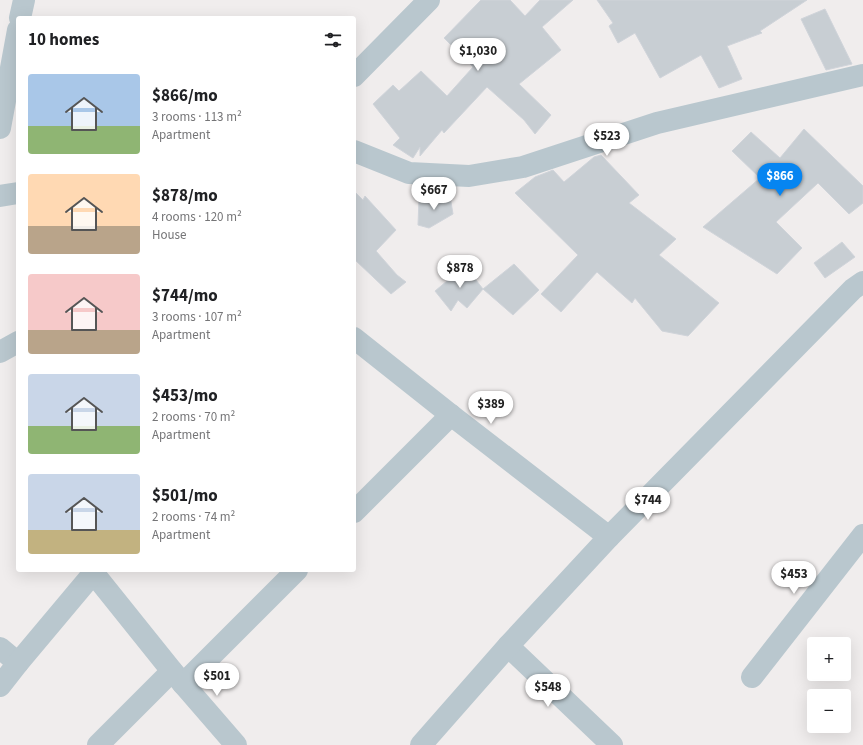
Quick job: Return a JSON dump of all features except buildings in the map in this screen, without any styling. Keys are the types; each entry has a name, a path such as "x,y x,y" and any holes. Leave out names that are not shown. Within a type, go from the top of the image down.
{"street":[{"path":"20,16 24,0"},
{"path":"356,74 429,0"},
{"path":"0,128 16,41"},
{"path":"356,152 409,173 469,176 523,166 657,123 863,75"},
{"path":"0,196 16,193"},
{"path":"421,745 508,646 609,537 860,291"},
{"path":"356,340 609,537"},
{"path":"0,352 16,343"},
{"path":"356,510 451,415"},
{"path":"752,677 863,535"},
{"path":"0,686 92,572"},
{"path":"94,572 178,678 236,745"},
{"path":"98,745 178,678 295,572"},
{"path":"508,646 612,745"},
{"path":"0,648 18,663"}]}
